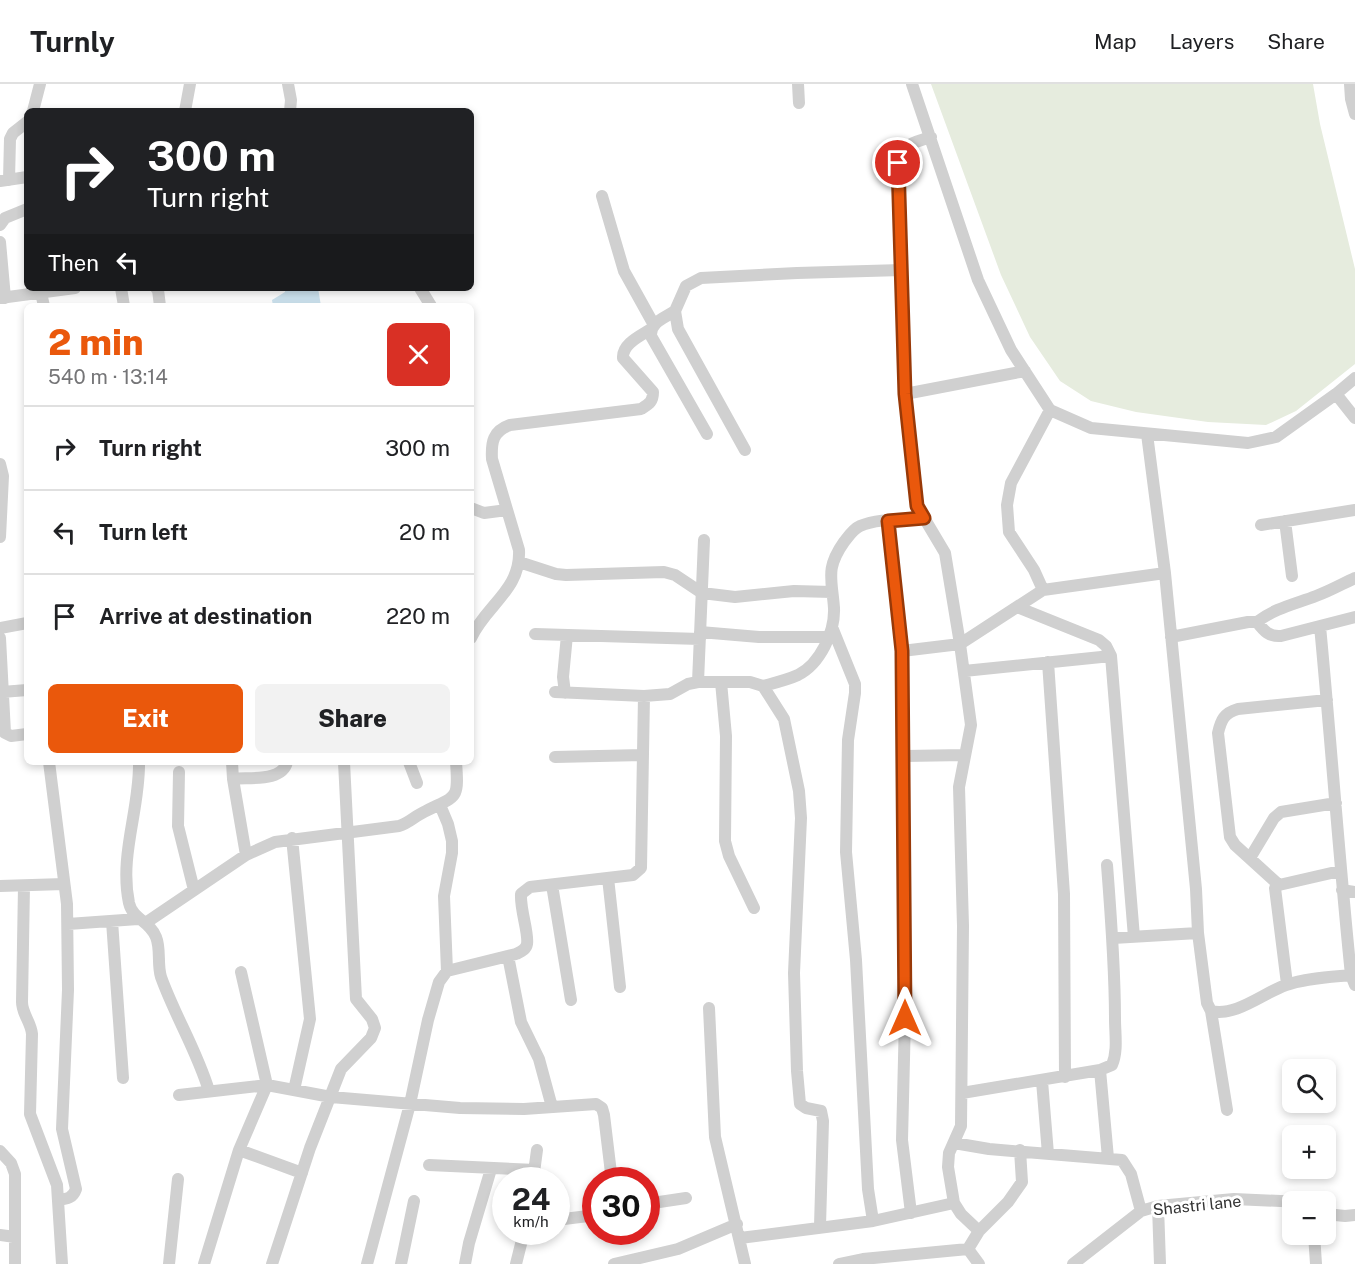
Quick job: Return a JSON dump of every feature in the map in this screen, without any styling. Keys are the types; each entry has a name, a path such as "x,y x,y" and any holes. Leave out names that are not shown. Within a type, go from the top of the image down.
{"street":[{"path":"34,108 40,84"},
{"path":"186,108 190,84"},
{"path":"288,84 290,108"},
{"path":"798,84 799,103"},
{"path":"912,84 978,280 1011,350 1050,410 1091,428 1248,443 1276,437 1355,378"},
{"path":"1350,84 1355,114"},
{"path":"24,124 13,133 10,139 4,180 24,177"},
{"path":"931,137 910,144 901,151 898,163 905,394 917,506 945,553 971,725 959,787 963,935 961,1126 949,1154 948,1167 954,1203 961,1214 979,1232"},
{"path":"602,196 624,271 652,327 651,336 707,434"},
{"path":"0,225 5,218 24,210"},
{"path":"0,242 2,298 55,291"},
{"path":"474,632 482,617 512,585 519,562 519,550 492,459 491,446 494,435 501,428 641,408 649,404 653,398 653,392 622,358 622,352 626,346 675,311 686,286 701,278 902,270"},
{"path":"41,293 43,303"},
{"path":"675,311 678,329 745,450"},
{"path":"905,394 1025,371"},
{"path":"1336,394 1355,418"},
{"path":"1043,590 1034,570 1009,532 1007,505 1011,483 1050,410"},
{"path":"1147,434 1165,573 1203,982 1211,1011 1227,1110"},
{"path":"0,464 3,476 0,537"},
{"path":"474,509 490,513 507,510"},
{"path":"1262,525 1355,510"},
{"path":"763,687 799,675 810,667 830,632 834,610 830,571 832,562 857,527 869,523 924,518"},
{"path":"888,521 902,651 905,1018 902,1140 911,1213"},
{"path":"1286,521 1292,576"},
{"path":"698,682 704,540"},
{"path":"519,562 566,575 664,572 675,575 702,593 735,597 794,591 832,592"},
{"path":"902,651 960,644 1043,590 1165,573"},
{"path":"1171,637 1257,622 1266,614 1286,605 1316,596 1355,578"},
{"path":"1017,607 1099,640 1106,646 1111,656 1134,937"},
{"path":"1257,622 1273,636 1355,617"},
{"path":"0,628 24,624"},
{"path":"1211,1011 1219,1013 1231,1010 1287,984 1353,980 1340,872 1320,626"},
{"path":"535,634 759,637 830,632"},
{"path":"830,632 855,684 848,740 846,852 856,960 868,1189 873,1221"},
{"path":"567,635 560,692 644,696 670,694 688,684 698,682 750,682 763,687 784,719 799,791 801,818 794,973 797,1071 800,1104 806,1108 821,1111 823,1121 820,1226"},
{"path":"0,638 5,733 11,736 24,734"},
{"path":"964,671 1111,656"},
{"path":"1048,662 1064,894 1065,1077"},
{"path":"722,682 726,736 723,830 729,856 754,908"},
{"path":"2,692 24,690"},
{"path":"447,971 524,951 527,944 520,904 521,894 530,887 633,875 641,868 644,696"},
{"path":"1279,885 1235,845 1230,837 1218,733 1220,722 1225,715 1238,709 1327,700"},
{"path":"555,757 643,755"},
{"path":"904,756 965,755"},
{"path":"49,765 68,924 68,990 62,1129 76,1189 74,1194 68,1198 58,1200"},
{"path":"139,765 126,877 132,913 143,920 156,938 160,975 201,1065 209,1090"},
{"path":"232,765 246,855"},
{"path":"233,779 276,776 285,769 286,765"},
{"path":"272,1264 302,1173 341,1069 371,1038 375,1028 372,1019 356,999 344,765"},
{"path":"409,765 417,783"},
{"path":"68,924 143,920 194,890 246,855 275,842 399,826 453,799 456,793 456,765"},
{"path":"179,772 178,826 194,890"},
{"path":"1250,858 1274,818 1281,812 1336,803"},
{"path":"366,1264 410,1104 428,1020 439,982 447,971 444,896 452,842 440,805"},
{"path":"292,838 310,1019 294,1090"},
{"path":"962,1093 1065,1077 1100,1070 1112,1065 1115,1057 1113,938 1107,865"},
{"path":"1287,984 1274,895 1275,888 1279,885 1340,872"},
{"path":"608,878 620,987"},
{"path":"0,886 64,884"},
{"path":"552,885 571,1000"},
{"path":"24,886 22,1009 32,1034 30,1114 57,1185 62,1264"},
{"path":"1342,890 1355,892"},
{"path":"112,921 123,1078"},
{"path":"1113,938 1198,933"},
{"path":"508,956 521,1022 539,1059 552,1107"},
{"path":"204,1264 239,1150 267,1085 241,972"},
{"path":"709,1008 715,1137 746,1264"},
{"path":"1100,1070 1108,1158"},
{"path":"1042,1081 1048,1154"},
{"path":"178,1095 267,1085 331,1097 496,1109 596,1104 602,1108 604,1115 609,1167"},
{"path":"954,1143 989,1149 1122,1160 1128,1169 1141,1211"},
{"path":"239,1150 302,1173"},
{"path":"535,1167 537,1150"},
{"path":"968,1249 979,1232 1008,1202 1022,1182 1020,1150"},
{"path":"0,1151 11,1163 15,1174 15,1264"},
{"path":"429,1165 492,1169 469,1243 465,1264"},
{"path":"169,1264 178,1179"},
{"path":"660,1202 686,1198"},
{"name":"Shastri lane","path":"1073,1264 1084,1261 1141,1211 1158,1206 1233,1199 1282,1201"},
{"path":"401,1264 414,1201"},
{"path":"740,1238 873,1221 954,1203"},
{"path":"1158,1206 1160,1264"},
{"path":"1336,1215 1355,1215"},
{"path":"614,1264 649,1261 737,1224"},
{"path":"0,1235 15,1237"},
{"path":"516,1264 521,1245"},
{"path":"1315,1245 1316,1264"},
{"path":"839,1264 968,1249"},
{"path":"968,1249 980,1264"}],"shaded area":[{"path":"931,84 1313,84 1320,124 1355,269 1355,364 1296,411 1266,425 1208,422 1136,412 1091,401 1060,381 1030,337 1001,275"}],"water":[{"path":"318,291 320,303 272,303 272,300 285,292"}],"route":[{"path":"898,163 905,394 917,506 924,518 888,521 902,651 905,1018"}]}
